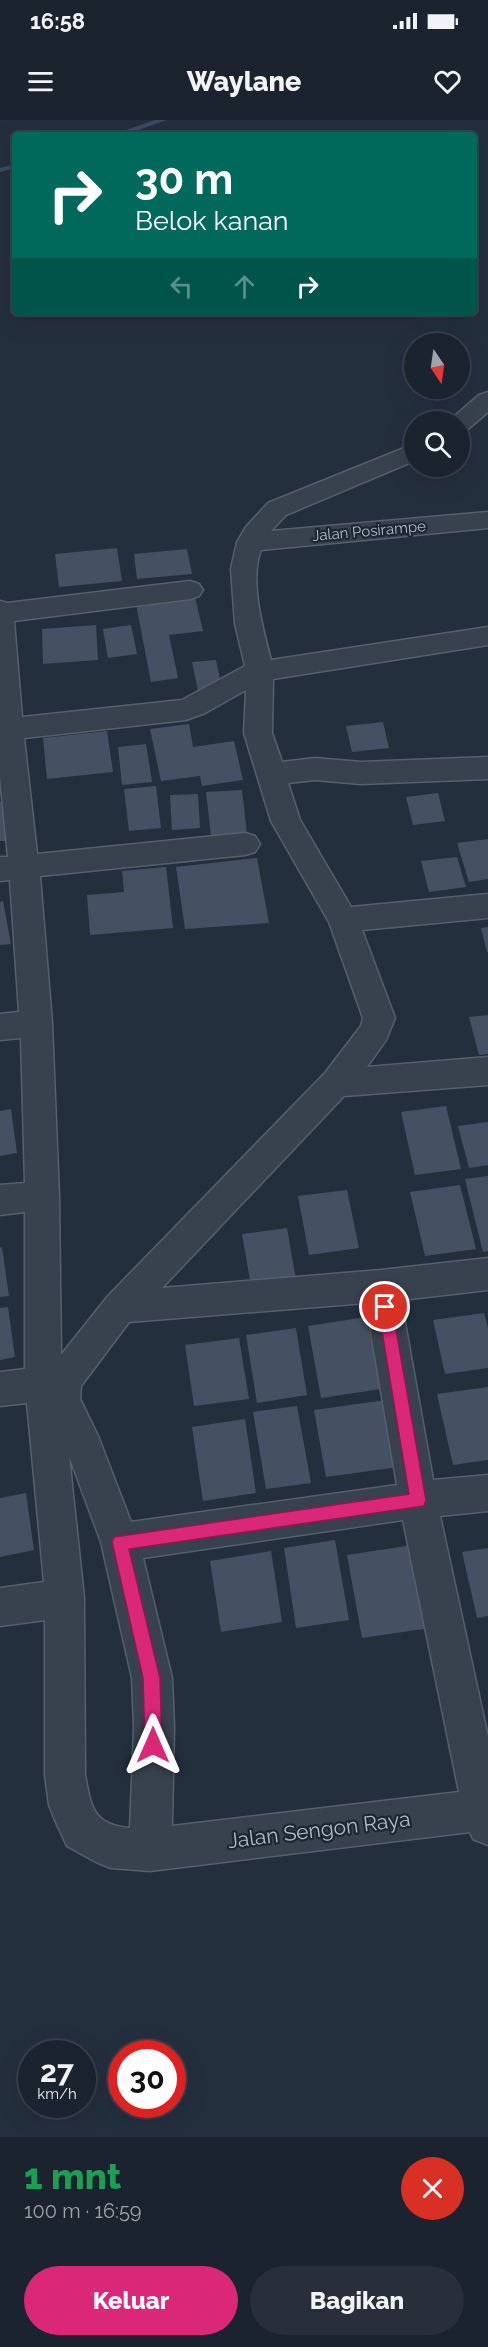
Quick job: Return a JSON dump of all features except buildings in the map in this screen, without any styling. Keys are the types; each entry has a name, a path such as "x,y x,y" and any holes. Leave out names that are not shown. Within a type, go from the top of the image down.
{"street":[{"path":"470,421 488,400"},
{"path":"150,1850 154,1727 152,1678 120,1542 80,1436 62,1401 63,1382 82,1354 120,1307 336,1083 375,1031 379,1018 343,920 286,821 258,733 260,671 250,637 246,612 244,569 250,542 260,526 278,509 404,456"},
{"name":"Jalan Posirampe","path":"250,542 488,520"},
{"path":"0,612 190,590"},
{"name":"Jalan Sengon Raya","path":"0,612 12,868 36,1023 42,1196 43,1384 65,1599 65,1775 70,1805 82,1831 111,1846 150,1850 486,1814"},
{"path":"4,730 186,710 208,700 234,682 260,671 488,636"},
{"path":"272,774 315,769 361,773 488,768"},
{"path":"12,868 245,844"},
{"path":"343,920 488,906"},
{"path":"0,1027 36,1023"},
{"path":"336,1083 488,1071"},
{"path":"0,1200 42,1196"},
{"path":"120,1307 381,1286 488,1274"},
{"path":"381,1286 418,1500 486,1814"},
{"path":"0,1389 43,1384"},
{"path":"120,1542 418,1500 488,1493"},
{"path":"0,1607 65,1599"}],"waterway":[{"path":"125,132 163,120"},
{"path":"0,170 12,167"}],"route":[{"path":"153,1745 152,1678 120,1542 418,1500 385,1307"}]}
